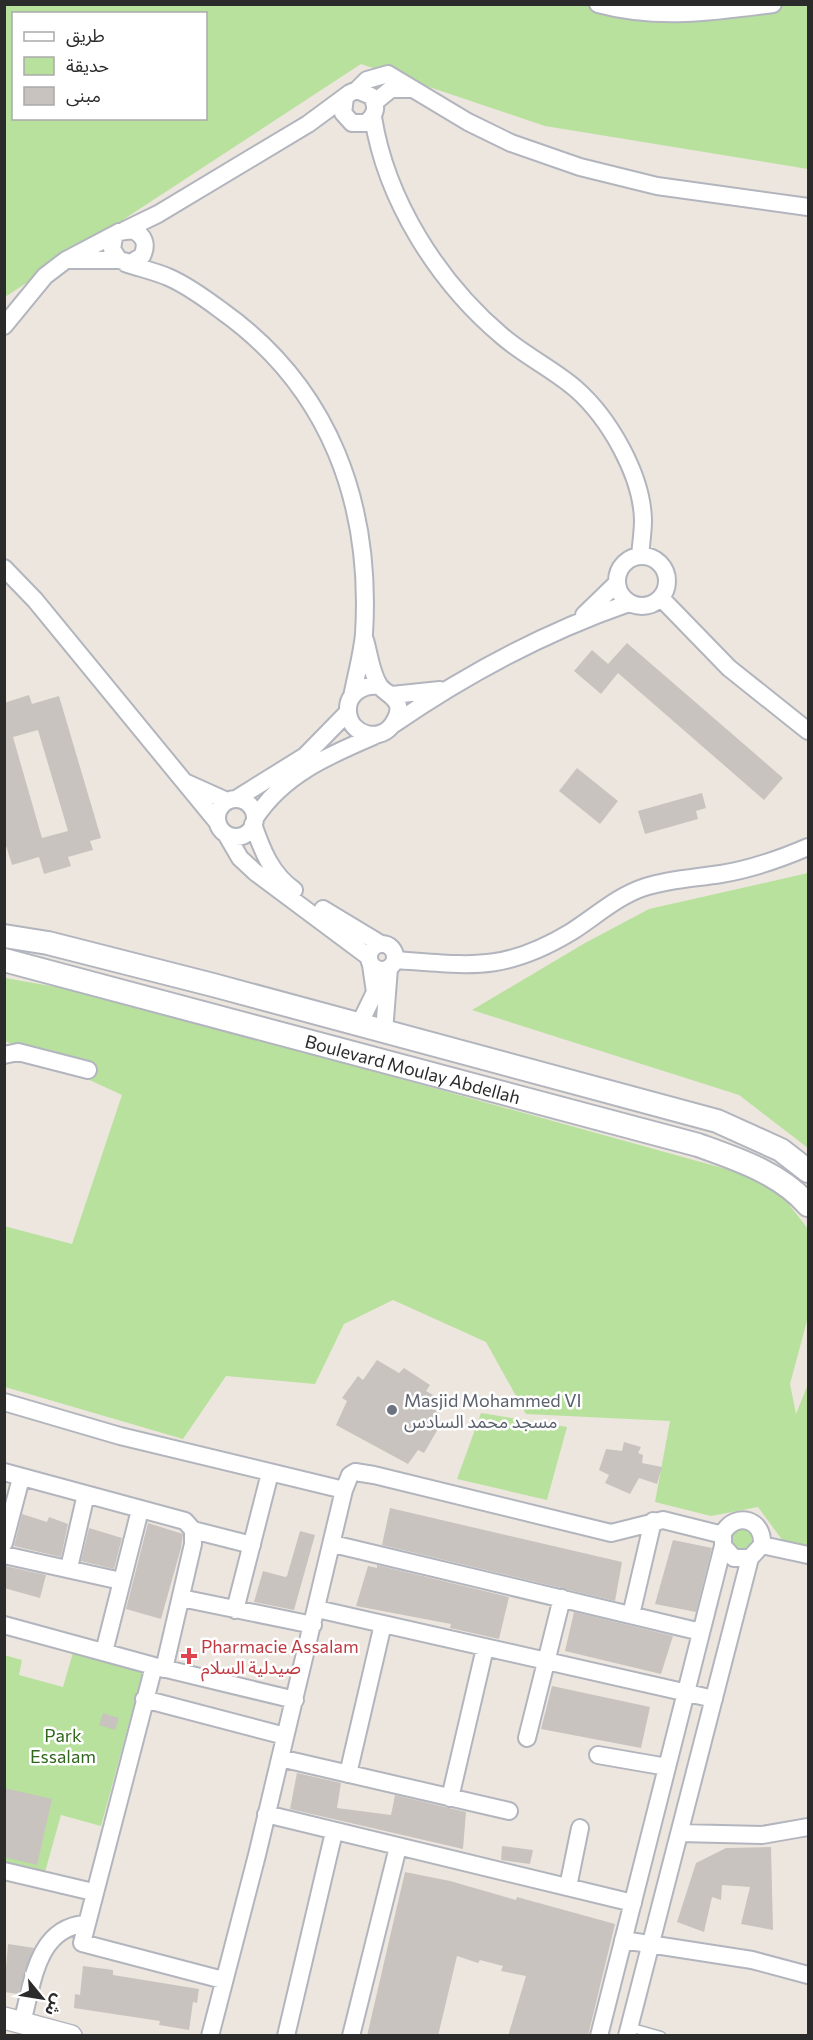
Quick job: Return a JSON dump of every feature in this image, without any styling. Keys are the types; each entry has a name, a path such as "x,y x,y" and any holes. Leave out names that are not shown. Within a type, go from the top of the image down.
{"main road":[{"name":"Boulevard Moulay Abdellah","path":"4,936 48,943 155,970 717,1121 781,1150 808,1171"},
{"name":"Boulevard Moulay Abdellah","path":"4,960 699,1145 751,1165 778,1180 808,1205"}],"street":[{"path":"598,4 648,14 695,14 773,4"},
{"path":"4,326 45,276 66,260 158,214 308,124 368,80 382,74 395,77 409,89 512,143 580,167 657,186 808,207"},
{"path":"308,124 366,123 374,109 391,89 409,89"},
{"path":"351,94 371,96 378,150 412,228 430,256 476,311 502,336 576,389 595,408 615,438 635,481 643,518 640,556"},
{"path":"351,94 343,113 378,150"},
{"path":"66,260 138,261 158,214"},
{"path":"120,233 138,232 169,278"},
{"path":"120,233 111,249 122,262 169,278 210,302 268,348 325,424 343,466 356,519 365,577 364,636 350,704 353,726 366,735 374,736"},
{"path":"444,689 386,691 364,687 305,756 231,800 218,813 222,829 235,837 244,835 271,795 289,780 388,730 444,689 579,620 629,603 649,605 661,598 667,582 662,566 648,557 640,556 626,562 618,576 619,591 629,603"},
{"path":"4,568 35,600 222,829 240,858 383,970 392,964 465,966 501,963 537,951 571,932 621,898 644,887 676,879 769,864 808,847"},
{"path":"579,620 617,583"},
{"path":"661,598 729,668 808,731"},
{"path":"364,636 386,691 398,710 394,724"},
{"path":"181,780 251,807 262,850 284,883 381,944 390,947 392,964 384,1032"},
{"path":"359,1025 375,992 370,961 373,948 381,944"},
{"path":"4,1055 18,1052 88,1070"},
{"path":"5,1405 120,1436 344,1490"},
{"path":"4,1472 185,1521 193,1530 252,1545"},
{"path":"210,2036 295,1700 344,1490 350,1475 363,1472 611,1533 663,1520 723,1541 734,1558 750,1558"},
{"path":"236,1610 270,1473"},
{"path":"4,1543 21,1478"},
{"path":"69,1568 86,1494"},
{"path":"104,1653 140,1510"},
{"path":"599,2036 727,1526 734,1521 747,1520 759,1528 762,1545"},
{"path":"631,1615 653,1521"},
{"path":"193,1530 193,1544 181,1598 159,1668 144,1699 81,1938 85,1945 223,1980"},
{"path":"333,1544 702,1632"},
{"path":"762,1545 808,1555"},
{"path":"628,2031 652,1946 750,1558 762,1545"},
{"path":"4,1555 121,1581"},
{"path":"181,1598 236,1610 383,1624 714,1699"},
{"path":"527,1738 562,1598"},
{"path":"348,1774 383,1624"},
{"path":"4,1626 159,1668 295,1700"},
{"path":"450,1798 485,1648"},
{"path":"144,1699 285,1736"},
{"path":"598,1755 667,1767"},
{"path":"280,1758 509,1811"},
{"path":"266,1814 633,1903"},
{"path":"680,1833 762,1835 808,1827"},
{"path":"567,1887 580,1828"},
{"path":"286,2036 334,1832"},
{"path":"351,2036 398,1847"},
{"path":"4,1871 93,1892"},
{"path":"71,2036 13,2020 46,1944 66,1928 85,1924"},
{"path":"623,1940 752,1960 808,1975"}],"lane":[{"path":"628,2031 661,2036"}],"green space":[{"path":"5,5 808,5 808,169 545,126 361,64 5,297"},
{"path":"808,873 808,1148 739,1095 472,1010 585,943 649,909"},
{"path":"5,978 91,993 744,1174 780,1193 808,1229 808,1317 790,1384 796,1414 808,1384 808,1546 783,1541 758,1507 711,1516 655,1502 670,1421 526,1414 486,1342 393,1300 344,1324 315,1384 226,1376 183,1439 5,1387 4,1226 72,1244 122,1095 5,1041"},
{"path":"481,1413 567,1427 547,1500 457,1479"},
{"path":"746,1527 756,1538 750,1552 731,1550 729,1535 732,1531"},
{"name":"Park Essalam","path":"74,1649 144,1668 101,1826 61,1815 45,1872 5,1861 4,1655 22,1660 19,1675 63,1687"}],"building":[{"path":"627,643 783,778 764,800 618,673 601,694 574,671 592,650 608,664"},
{"path":"29,695 32,704 59,696 101,838 90,841 93,850 68,857 71,866 44,874 39,857 12,865 4,839 4,703","holes":["38,730 68,831 42,838 13,737"]},
{"path":"577,768 618,801 600,824 559,791"},
{"path":"702,793 706,808 696,811 698,819 645,834 638,811"},
{"name":"Masjid Mohammed VI مسجد محمد السادس","path":"377,1360 399,1373 404,1368 430,1385 426,1391 445,1402 436,1418 442,1422 424,1453 418,1450 408,1464 336,1425 347,1401 342,1398 358,1376 363,1380"},
{"path":"624,1442 641,1447 638,1453 643,1455 642,1463 662,1467 657,1484 639,1478 630,1494 605,1483 609,1475 599,1470 606,1449 622,1451"},
{"path":"390,1508 622,1562 615,1601 382,1545"},
{"path":"22,1514 47,1522 49,1517 68,1524 61,1557 14,1546"},
{"path":"148,1523 183,1534 161,1619 126,1609"},
{"path":"89,1528 122,1538 114,1569 81,1561"},
{"path":"300,1531 315,1535 294,1610 254,1602 263,1571 287,1576"},
{"path":"673,1540 712,1548 696,1612 655,1604"},
{"path":"377,1565 509,1597 499,1639 450,1628 451,1624 356,1606 368,1566 377,1568"},
{"path":"5,1566 46,1575 40,1598 4,1588"},
{"path":"574,1612 673,1636 661,1674 565,1651"},
{"path":"552,1686 650,1707 641,1748 541,1729"},
{"path":"103,1713 119,1718 115,1730 99,1725"},
{"path":"297,1773 341,1783 337,1808 391,1815 395,1795 466,1812 463,1849 290,1809"},
{"path":"4,1788 52,1799 37,1865 4,1857"},
{"path":"502,1846 533,1850 530,1864 501,1860"},
{"path":"771,1847 773,1930 741,1924 750,1887 722,1885 721,1900 712,1897 704,1932 677,1922 696,1863 726,1848"},
{"path":"405,1872 450,1881 516,1900 517,1897 615,1924 588,2036 508,2036 526,1976 501,1971 503,1966 480,1960 478,1963 457,1956 438,2036 367,2036"},
{"path":"8,1944 34,1948 18,1994 4,1992"},
{"path":"83,1966 113,1970 113,1975 199,1989 197,2003 193,2002 189,2030 159,2025 160,2021 74,2008 75,1994 80,1995"}],"place":[{"name":"Masjid Mohammed VI مسجد محمد السادس","path":"392,1410"},
{"name":"Pharmacie Assalam صيدلية السلام","path":"189,1656"}]}
